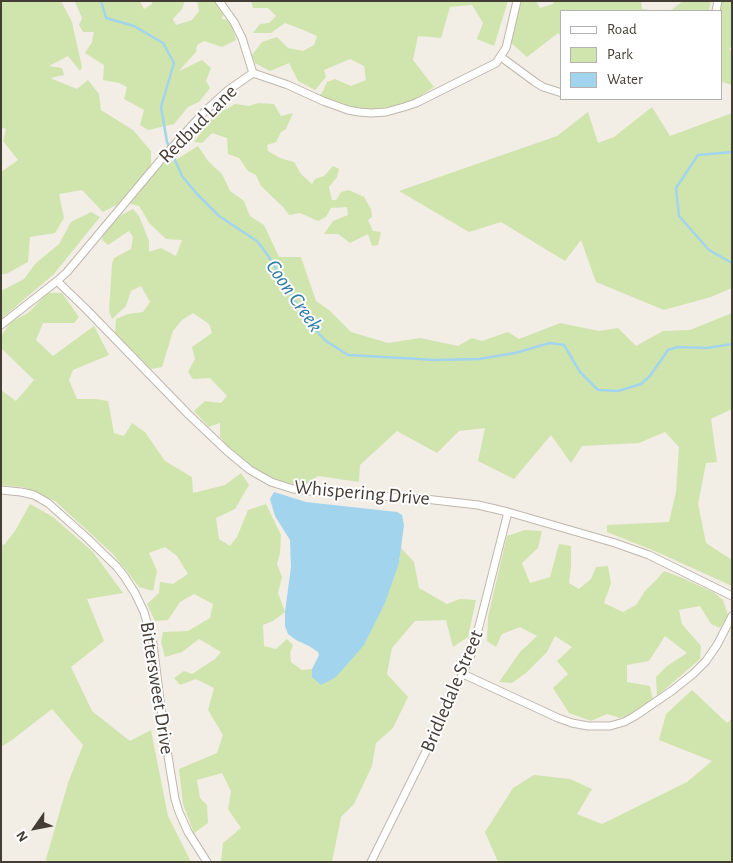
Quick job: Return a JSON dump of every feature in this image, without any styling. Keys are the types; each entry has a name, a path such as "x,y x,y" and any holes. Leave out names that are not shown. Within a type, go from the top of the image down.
{"street":[{"path":"219,1 234,22 242,38 253,74"},
{"path":"517,1 506,48 501,57 543,87 560,92"},
{"name":"Redbud Lane","path":"1,325 67,272 173,146 205,111 219,98 253,74 288,85 348,110 371,113 386,112 416,103 496,63 501,57"},
{"name":"Whispering Drive","path":"57,281 93,315 188,414 240,463 260,477 293,489 425,499 478,505 508,512 649,555 732,596"},
{"name":"Bittersweet Drive","path":"1,490 34,495 48,503 86,536 117,567 136,593 144,612 153,644 174,799 188,832 207,862"},
{"name":"Bridledale Street","path":"371,862 403,799 473,650 508,512"},
{"path":"463,674 565,721 588,726 610,726 635,716 693,674 718,645 732,616"}],"green space":[{"path":"1,1 61,1 72,22 82,67 80,71 68,56 49,66 62,68 64,75 50,78 77,89 88,80 99,94 101,110 133,130 151,151 151,165 120,203 103,212 82,190 59,194 64,218 55,233 30,237 28,262 6,274 1,274 1,172 18,160 3,141 6,129 1,127"},
{"path":"73,1 140,1 144,9 152,4 152,1 185,1 182,9 173,19 176,25 192,20 199,11 197,1 214,1 224,12 222,19 230,20 236,40 222,47 204,41 197,45 196,52 179,71 202,60 211,68 206,81 210,88 199,102 188,107 174,124 148,130 140,125 144,110 124,99 127,87 119,83 103,80 104,65 85,53 92,42 94,32 83,32 79,25 82,18"},
{"path":"251,1 508,1 494,46 477,39 483,23 472,5 450,7 441,38 418,36 413,60 434,87 412,101 392,107 366,110 350,107 319,96 327,82 335,79 351,86 366,80 364,66 350,59 324,70 326,77 315,90 298,81 289,63 270,71 255,63 252,55 262,42 277,37 288,48 303,51 314,45 317,36 285,23 271,33 253,33 260,24 269,23 276,16 268,8 253,8"},
{"path":"521,1 536,1 540,8 553,4 554,1 641,1 642,9 650,10 560,10 560,36 558,33 527,57 509,41"},
{"path":"683,1 711,1 709,10 671,10"},
{"path":"721,1 732,1 732,47 729,48 732,53 732,85 723,82 723,10 718,10"},
{"path":"258,103 274,104 281,116 293,113 286,129 281,132 276,142 267,145 268,151 280,158 294,162 301,174 312,184 315,179 324,176 333,166 339,169 337,177 329,187 332,200 336,200 341,192 349,190 364,197 371,209 372,217 368,220 373,231 381,232 378,245 372,246 368,234 350,243 338,234 324,234 333,221 348,215 347,207 331,208 326,217 318,221 300,213 289,215 261,186 256,175 248,171 239,158 228,154 227,138 212,133 202,143 194,142 217,111 225,110 235,104 249,106"},
{"path":"652,107 670,136 732,113 732,288 711,297 664,310 596,282 581,240 565,261 501,222 469,232 399,191 557,136 588,112 598,143 614,137"},
{"path":"198,146 208,161 222,174 230,191 244,201 250,216 264,225 279,257 301,257 316,301 329,310 351,332 388,343 420,338 458,346 472,338 482,341 508,332 519,339 560,323 599,331 618,328 636,346 663,331 690,330 732,313 732,409 711,419 717,462 706,463 698,504 706,543 732,560 732,586 607,532 607,525 669,522 676,492 679,447 665,432 639,443 582,446 571,463 551,435 514,479 478,461 485,428 459,431 437,453 397,431 360,465 359,482 318,476 303,486 276,480 258,471 235,455 220,437 220,423 209,427 194,411 205,401 221,403 227,396 210,378 193,379 188,372 195,359 192,347 212,333 209,324 193,313 182,320 173,331 162,367 151,369 115,333 116,319 128,314 143,312 150,302 141,286 131,291 126,306 112,319 109,311 112,264 114,258 131,249 133,237 129,231 108,245 102,240 104,231 118,217 133,209 139,216 149,241 149,252 161,248 176,256 182,240 166,239 150,224 139,206 131,204 132,198 151,178 160,165 179,158"},
{"path":"91,212 100,217 54,274 1,319 1,291 24,279 35,264 59,244 71,222"},
{"path":"48,293 62,293 79,317 74,323 43,323 36,340 53,356 94,326 109,355 73,370 69,380 77,399 108,401 114,433 124,436 132,423 145,432 165,461 192,477 193,493 225,485 241,473 249,485 235,509 216,518 219,539 230,546 237,537 248,510 266,504 281,535 277,564 282,577 278,593 285,612 273,621 263,625 264,646 276,649 287,639 293,645 290,653 291,662 302,670 312,669 312,677 399,563 401,548 414,562 419,588 447,604 460,599 476,600 468,637 453,647 446,620 415,621 392,648 387,674 408,697 393,728 376,743 372,766 354,804 341,817 332,862 221,862 223,843 241,828 228,809 231,791 222,773 197,780 200,798 207,805 208,823 194,833 183,804 179,769 217,753 223,735 208,710 214,688 196,679 180,685 174,678 184,671 192,674 215,659 221,652 199,639 182,652 165,657 161,642 163,632 188,631 210,618 213,604 194,594 180,602 168,620 155,621 147,604 159,593 160,582 173,584 188,574 177,556 165,547 149,553 157,571 153,591 139,587 114,555 55,501 23,487 1,485 1,390 16,401 34,380 1,348 1,336 11,322 28,313"},
{"path":"30,504 53,517 93,552 123,593 87,599 104,641 71,667 92,711 130,741 151,730 168,816 191,862 47,862 46,859 68,783 83,745 52,709 1,747 1,544 4,545 15,531"},
{"path":"525,530 542,531 538,548 522,563 530,583 550,577 559,544 571,546 569,583 579,589 591,579 596,567 608,566 611,583 604,603 623,612 636,605 645,591 664,571 713,592 723,600 728,615 720,628 711,624 700,606 679,610 682,624 701,646 700,659 657,696 656,677 667,666 687,653 665,636 649,661 627,665 627,682 650,686 653,700 634,713 620,718 607,714 591,721 569,713 553,688 568,674 557,661 572,647 555,636 547,652 526,673 512,683 499,682 520,652 537,636 520,627 502,634 496,647 487,641 488,617 507,536"},
{"path":"692,690 727,723 732,718 732,862 498,862 485,832 513,788 534,775 570,779 592,789 577,814 602,824 687,782 712,761 659,740 666,714"}],"water":[{"path":"274,492 306,502 397,512 402,515 404,525 399,563 385,603 364,645 336,677 321,685 312,677 312,669 319,655 318,652 288,634 285,626 291,567 290,540 275,516 270,499"}],"waterway":[{"name":"Coon Creek","path":"101,1 106,18 134,26 163,43 174,63 161,107 167,142 182,176 219,216 257,241 269,257 306,320 326,341 348,355 436,360 479,359 515,353 550,343 564,345 580,372 598,390 618,391 641,384 650,376 668,350 678,347 707,348 732,344"},
{"name":"Coon Creek","path":"732,152 698,155 676,188 679,216 709,250 732,263"}]}
